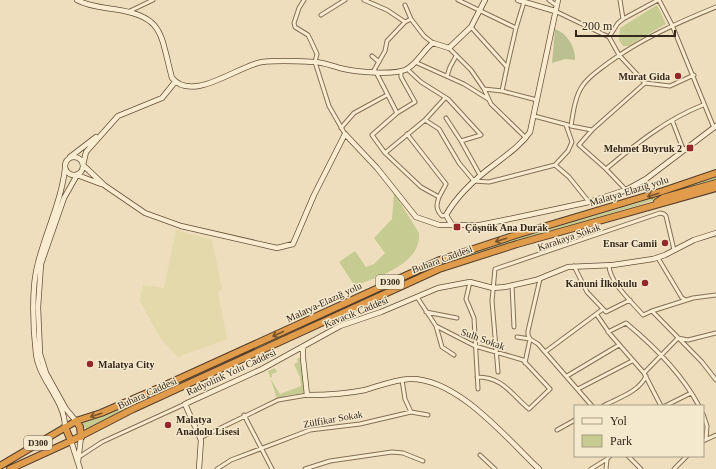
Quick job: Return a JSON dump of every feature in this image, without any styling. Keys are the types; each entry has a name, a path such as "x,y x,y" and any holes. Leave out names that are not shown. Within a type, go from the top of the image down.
{"highway":[{"name":"Malatya-Elazığ yolu","path":"0,466 76,421 101,413 161,387 450,256 716,173"},
{"path":"651,206 663,198 716,183"},
{"name":"Buhara Caddesi","path":"81,437 133,409 439,269 716,188"},
{"path":"76,421 81,431 81,437"},
{"path":"66,427 71,442"},
{"name":"D300","path":"10,469 81,437"}],"street":[{"path":"77,0 84,4 130,11 142,15 152,22 160,32 172,78 175,82 186,87 206,84 261,63 315,62 345,70 375,72 401,71 407,69 415,62 427,47 433,43"},
{"path":"130,11 153,0"},
{"path":"304,0 299,8 294,22 295,27 310,39 316,54 315,62 329,106 341,128 377,168 416,217 439,225 480,225 589,202 626,190 646,179 683,149 715,127 703,105 694,75 672,25 659,0 623,19 618,23 609,37"},
{"path":"321,15 345,0"},
{"path":"364,0 387,10 405,22"},
{"path":"458,0 516,28"},
{"path":"449,48 471,26 485,0"},
{"path":"518,0 555,8 609,37 619,55 645,83 670,86 694,75"},
{"path":"549,0 555,8"},
{"path":"446,215 453,202 480,175 526,138 530,132 555,8 558,0"},
{"path":"620,0 623,19"},
{"path":"502,90 516,28 524,2"},
{"path":"405,5 411,19 424,36 433,43 449,48 471,70 484,89 488,100"},
{"path":"571,126 578,95 583,85 595,73 635,44 672,25 716,8"},
{"path":"397,113 375,72 378,62 385,51 387,41 405,22 411,19"},
{"path":"471,26 507,67"},
{"path":"372,56 378,62"},
{"path":"447,76 450,66 456,56"},
{"path":"415,62 464,84 488,100 496,110 512,123 526,138"},
{"path":"407,69 421,82 457,108 481,135 461,141"},
{"path":"401,71 401,77 415,102 397,113 372,135 385,153 421,187 439,197"},
{"path":"76,421 66,409 46,373 40,354 38,307 41,264 64,198 77,175 82,171 86,152 118,116 162,98 175,82"},
{"path":"579,145 592,130 645,83"},
{"path":"484,89 502,90 537,100"},
{"path":"341,128 354,113 387,96"},
{"path":"385,153 425,120 445,98"},
{"path":"606,168 651,133 672,120 703,105"},
{"path":"534,116 566,125 592,130"},
{"path":"446,118 480,175"},
{"path":"425,120 439,129 459,163 474,181 489,182 555,165 568,151 572,142 566,125"},
{"path":"672,120 683,149"},
{"path":"66,427 65,416 42,375 36,356 34,307 37,264 62,190 65,163 111,124"},
{"path":"65,169 71,175 77,175 104,186 145,213 181,226 277,248 293,244 314,195 345,134"},
{"path":"407,134 446,184 436,205 442,216 446,215"},
{"path":"572,142 579,145 606,168 626,190"},
{"path":"69,159 77,158 104,186"},
{"path":"555,165 569,177 589,202"},
{"path":"705,177 716,169"},
{"name":"Karakaya Sokak","path":"493,288 495,269 660,213 664,214 674,250"},
{"path":"446,215 452,225"},
{"name":"Kavacık Caddesi","path":"303,347 340,326 448,285 470,282 493,288 540,279 568,267 658,258 694,240 716,233"},
{"path":"658,258 682,298 686,300"},
{"path":"609,264 609,272 615,283 643,316 652,311 686,300 716,295"},
{"path":"574,266 587,292 606,312 630,300"},
{"path":"540,279 528,335 530,339 545,352 567,376 591,405"},
{"path":"470,282 466,296 468,306 474,318 478,389"},
{"path":"512,285 515,318 514,327"},
{"path":"493,288 492,301 498,372"},
{"name":"Sulh Sokak","path":"417,297 436,326 475,346 523,360 531,371 550,388 550,391 528,409 502,384 491,377 477,377"},
{"path":"545,352 597,315 603,309"},
{"path":"652,311 702,362 716,380"},
{"path":"426,312 457,318"},
{"path":"597,315 608,332 645,374 660,405"},
{"path":"334,317 340,326"},
{"path":"608,332 626,323 661,355 691,393 698,405"},
{"path":"436,326 442,347 454,355"},
{"path":"678,338 688,340 716,333"},
{"path":"517,337 530,339"},
{"path":"605,405 634,390 642,382 645,374 661,355 678,338"},
{"path":"525,363 530,339"},
{"path":"567,376 619,345"},
{"path":"303,347 307,395"},
{"name":"Radyolink Yolu Caddesi","path":"199,469 202,445 185,404 262,369 303,347"},
{"path":"578,389 632,361"},
{"path":"200,438 244,415 284,398 364,390 402,380 415,379 428,382 457,394 505,433 539,469"},
{"path":"402,380 405,399 411,412"},
{"path":"667,405 691,393"},
{"path":"77,458 102,442 185,404"},
{"name":"Zülfikar Sokak","path":"217,469 231,460 310,430 360,424 411,412 428,415"},
{"path":"244,415 272,469"},
{"path":"704,417 707,426 705,440"},
{"path":"556,430 574,421"},
{"path":"705,440 716,435"},
{"path":"77,458 81,437"},
{"path":"71,442 80,469"},
{"path":"305,469 330,462 392,452 403,452 423,461"},
{"path":"480,455 495,469"},
{"path":"591,469 608,457"},
{"path":"606,469 608,457"},
{"path":"629,457 641,469"},
{"path":"674,469 686,457"}],"shaded area":[{"path":"176,230 212,240 222,289 218,293 227,339 178,357 160,338 140,301 143,285 164,288"}],"green space":[{"path":"657,5 666,24 628,46 623,46 619,40 620,28"},
{"path":"555,29 567,37 574,51 575,60 565,59 552,63"},
{"path":"716,176 716,179 639,205 476,253 430,270 221,367 148,399 86,430 82,422 220,365 452,258 638,203"},
{"path":"394,193 419,233 418,244 406,261 396,268 355,286 339,262 355,251 366,267 374,264 385,253 374,238 392,219"},
{"path":"300,357 304,393 289,395 277,399 271,379 280,394 301,386 300,377 294,364 298,362 297,359"},
{"path":"275,368 277,372 272,374 272,377 270,378 268,371"}],"place":[{"name":"Murat Gida","path":"678,76"},
{"name":"Mehmet Buyruk 2","path":"690,148"},
{"name":"Çöşnük Ana Durak","path":"457,227"},
{"name":"Ensar Camii","path":"665,243"},
{"name":"Kanuni İlkokulu","path":"645,283"},
{"name":"Malatya City","path":"90,364"},
{"name":"Malatya Anadolu Lisesi","path":"168,425"}]}
